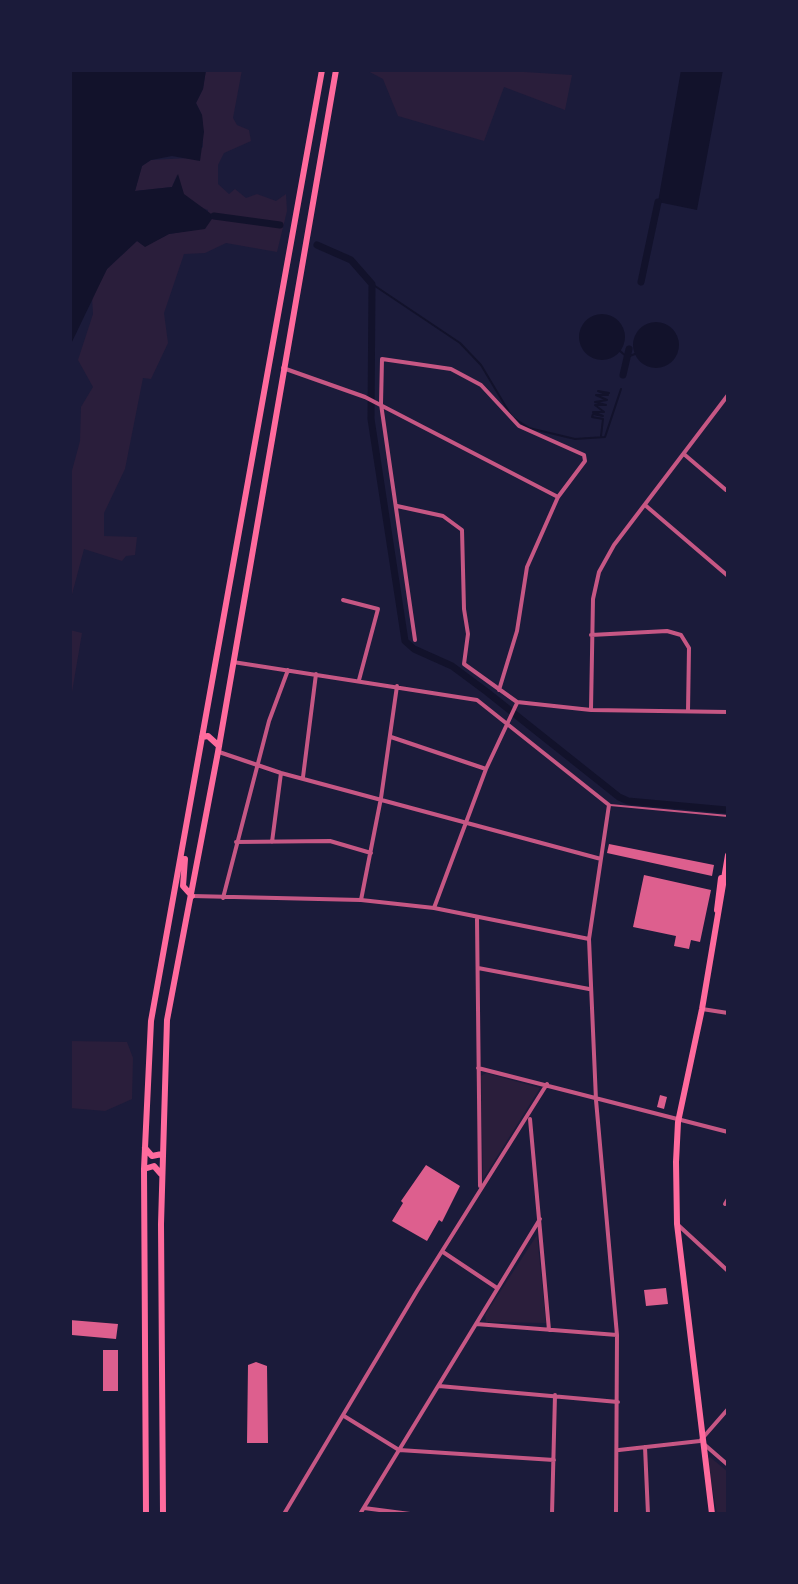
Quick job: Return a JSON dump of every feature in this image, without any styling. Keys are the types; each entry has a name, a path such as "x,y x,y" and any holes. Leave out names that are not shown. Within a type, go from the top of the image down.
{"main road":[{"path":"146,1514 144,1169 151,1021 322,70"},
{"path":"163,1514 161,1174 167,1020 219,749 336,70"},
{"path":"202,737 211,737 219,749"},
{"path":"184,847 183,886 192,896"},
{"path":"712,1514 700,1441 677,1224 678,1122 702,1009 728,855"},
{"path":"717,914 716,902 725,885"},
{"path":"716,902 725,885"},
{"path":"145,1148 152,1156 162,1154"},
{"path":"144,1169 154,1166 161,1174"},
{"path":"146,1463 155,1466 163,1463"}],"street":[{"path":"415,640 381,404 382,359 451,369 481,385 519,426 581,452 585,461 558,497 527,567 517,631 499,690"},
{"path":"283,368 381,404 558,497"},
{"path":"591,710 591,635 594,585 599,572 728,395"},
{"path":"685,455 726,490"},
{"path":"645,505 728,576"},
{"path":"397,506 443,516 462,530 464,609 468,634 463,661 517,704 591,710 728,712"},
{"path":"343,600 378,609 359,680"},
{"path":"591,635 667,631 681,635 689,648 688,711"},
{"path":"233,662 477,700 507,720 609,805 589,939 589,989 617,1335 619,1450 616,1514"},
{"path":"223,898 257,766 288,670"},
{"path":"303,777 316,674"},
{"path":"361,900 381,798 397,686"},
{"path":"434,908 486,769 517,704"},
{"path":"391,737 486,769"},
{"path":"219,749 281,773 601,859"},
{"path":"272,842 281,773"},
{"path":"236,842 330,841 371,853"},
{"path":"192,896 321,896 361,900 434,908 589,939"},
{"path":"477,918 480,1189"},
{"path":"478,968 589,989"},
{"path":"702,1009 728,1013"},
{"path":"478,1068 547,1084 678,1122 728,1132"},
{"path":"284,1514 547,1084"},
{"path":"529,1117 549,1330"},
{"path":"360,1514 540,1219"},
{"path":"677,1224 728,1271"},
{"path":"443,1252 497,1288"},
{"path":"476,1324 617,1335"},
{"path":"439,1386 618,1402"},
{"path":"552,1514 555,1395"},
{"path":"619,1450 700,1441 728,1409"},
{"path":"344,1416 399,1450 554,1460"},
{"path":"700,1441 728,1465"},
{"path":"645,1447 648,1514"},
{"path":"363,1508 410,1514"}],"lane":[{"path":"609,805 728,816"}],"shaded area":[{"path":"70,70 206,70 203,89 196,103 202,115 204,132 200,161 172,156 151,160 142,166 135,191 172,187 178,174 184,194 214,216 205,229 169,234 145,247 137,241 107,269 70,346"},
{"path":"206,70 242,70 233,118 237,125 249,130 251,141 224,153 218,165 218,184 229,194 235,189 246,198 257,194 276,201 286,194 287,211 277,252 226,243 205,253 184,254 164,313 168,343 151,379 143,378 125,469 104,513 104,536 137,537 135,555 126,556 122,561 84,549 70,602 70,478 80,441 81,407 93,387 78,360 93,314 92,297 107,269 137,241 145,246 169,234 205,228 208,210 197,206 183,194 177,175 172,187 135,191 142,166 151,160 189,158 203,147 202,115 196,103 203,89"},
{"path":"366,70 493,70 572,75 565,110 504,87 484,141 398,116 383,79"},
{"path":"681,70 723,70 697,210 658,202"},
{"path":"602,314 618,321 625,337 618,353 602,360 586,353 579,337 586,321"},
{"path":"656,322 672,329 679,345 672,361 656,368 640,361 633,345 640,329"},
{"path":"70,630 82,633 70,704"},
{"path":"70,1041 127,1042 133,1058 132,1099 105,1111 70,1108"},
{"path":"486,1073 540,1088 483,1179 481,1076"},
{"path":"537,1235 546,1323 486,1322 485,1315"},
{"path":"710,1457 728,1472 728,1514 717,1514 707,1459"}],"building":[{"path":"609,844 714,865 712,876 607,853"},
{"path":"644,875 711,890 700,942 691,940 689,949 674,946 676,936 633,927"},
{"path":"660,1095 667,1097 664,1109 657,1107"},
{"path":"426,1165 460,1186 442,1222 439,1220 427,1241 392,1221 403,1203 401,1201"},
{"path":"666,1288 668,1304 646,1306 644,1290"},
{"path":"70,1320 118,1324 116,1339 72,1335"},
{"path":"103,1350 118,1350 118,1391 103,1391"},
{"path":"256,1362 267,1366 268,1443 247,1443 248,1365"}],"waterway":[{"path":"641,282 658,202"},
{"path":"214,216 280,225"},
{"path":"317,245 351,260 372,284 371,419 405,641 414,649 452,666 619,797 628,801 727,810"},
{"path":"372,284 460,343 481,365 512,417 529,428 575,439 605,437 621,389"},
{"path":"623,375 629,349"},
{"path":"620,351 627,357 635,354"},
{"path":"601,436 603,419 592,417 593,414 603,416 593,412 604,412 595,405 606,405 595,402 607,400 596,395 608,395 598,391 609,393"}]}
